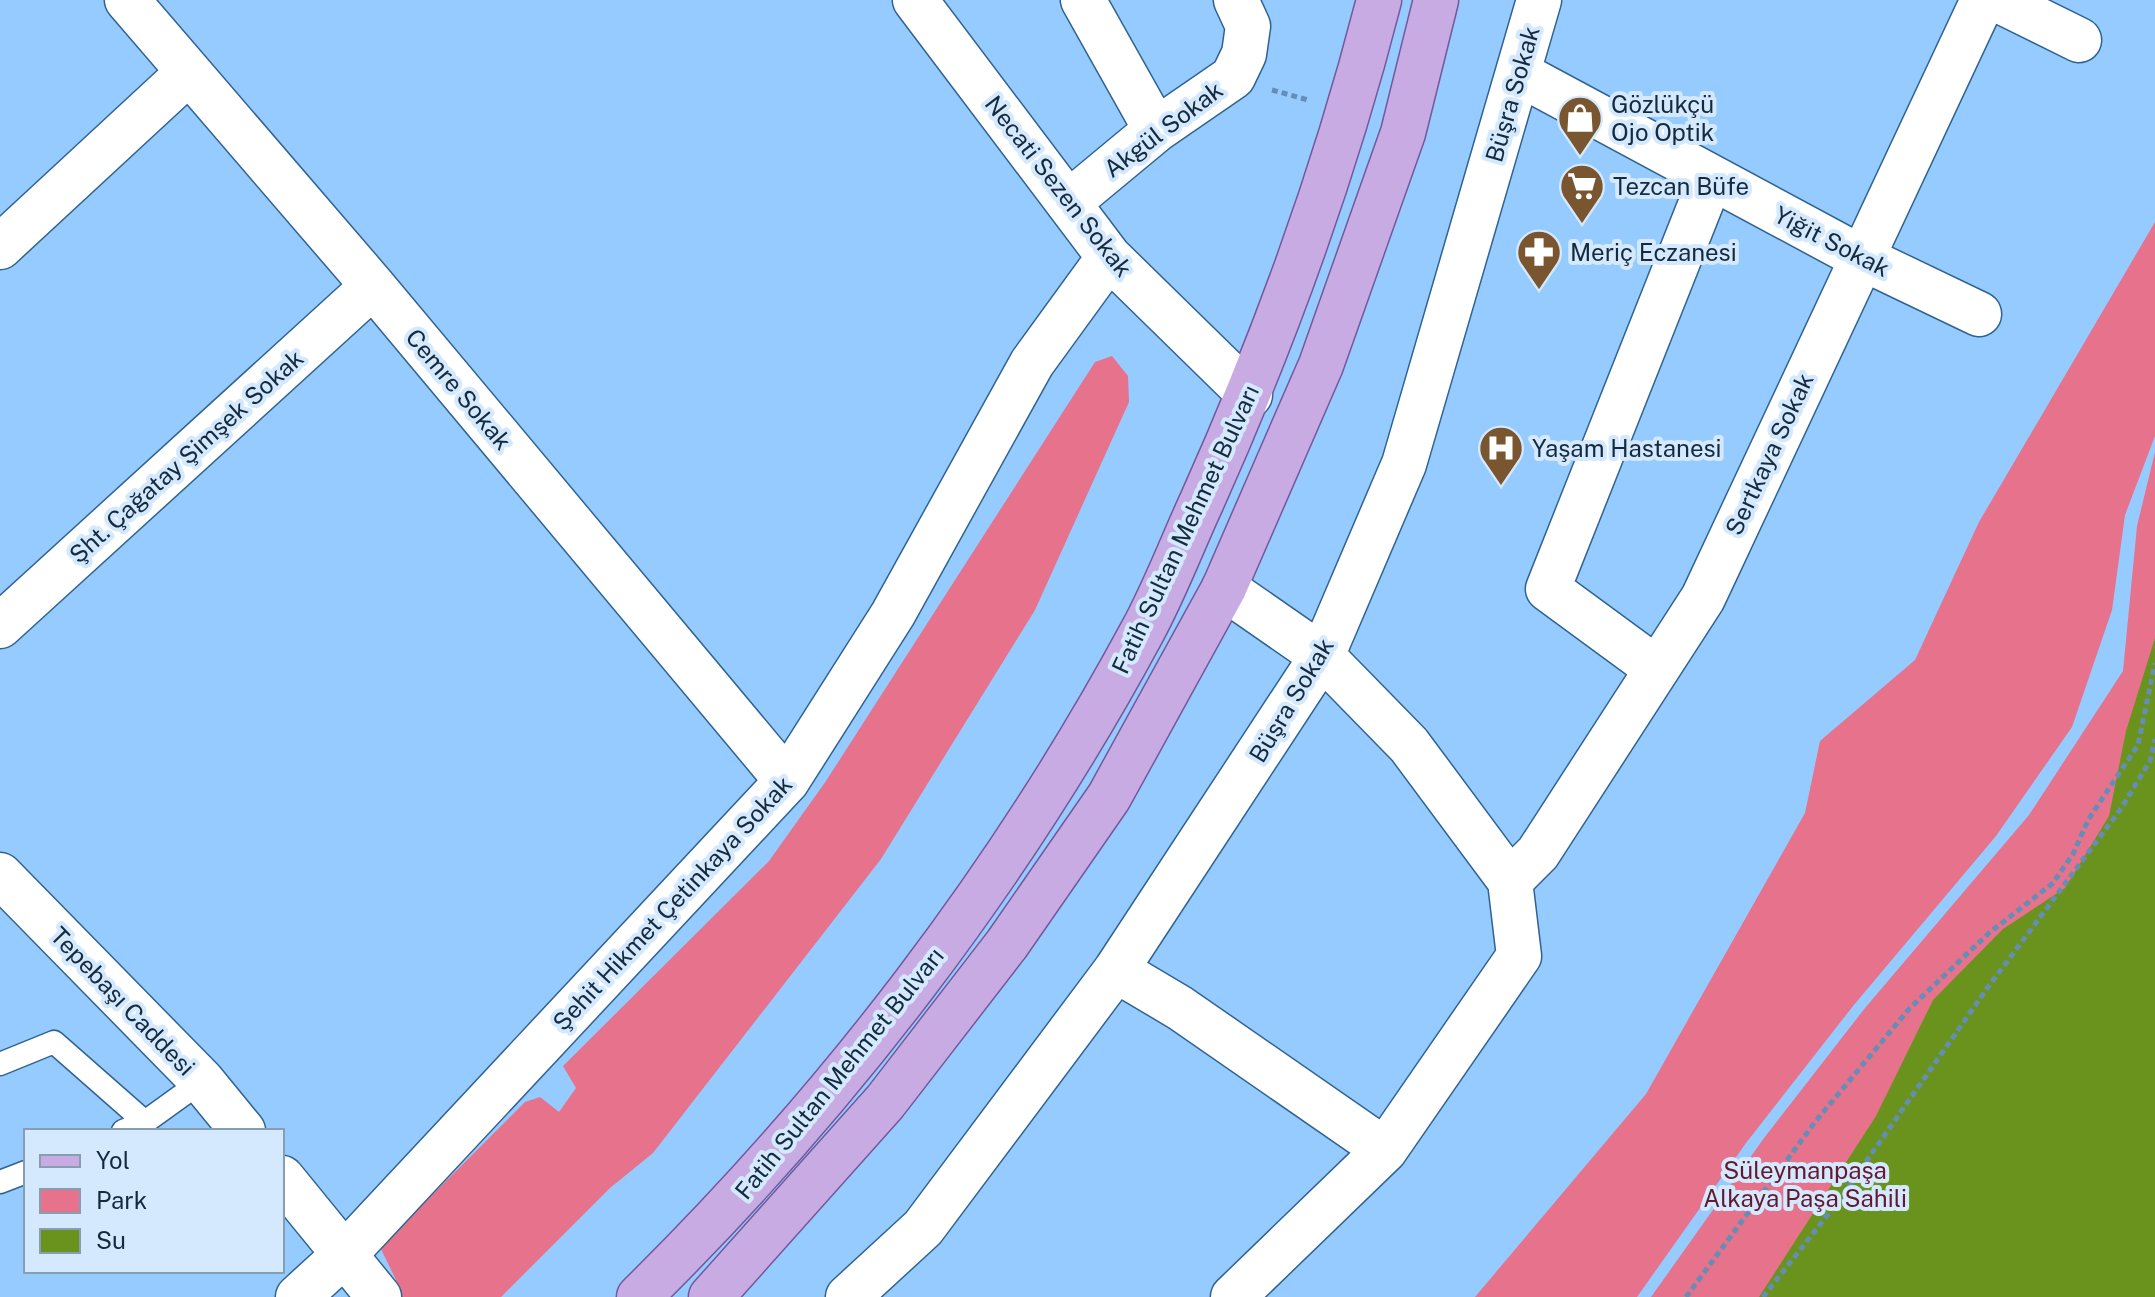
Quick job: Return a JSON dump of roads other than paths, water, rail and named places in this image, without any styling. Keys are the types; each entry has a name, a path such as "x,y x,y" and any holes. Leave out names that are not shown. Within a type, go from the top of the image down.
{"main road":[{"name":"Fatih Sultan Mehmet Bulvarı","path":"639,1297 747,1188 824,1099 958,925 1069,762 1144,629 1250,395 1311,233 1350,112 1379,0"},
{"name":"Fatih Sultan Mehmet Bulvarı","path":"711,1297 885,1102 1007,944 1109,797 1224,588 1321,365 1403,133 1436,0"}],"street":[{"name":"Cemre Sokak","path":"127,0 373,286 787,781"},
{"name":"Necati Sezen Sokak","path":"915,0 1109,257 1250,395"},
{"path":"1083,0 1156,130"},
{"name":"Akgül Sokak","path":"1068,203 1156,130 1233,77 1244,54 1248,26 1236,0"},
{"name":"Büşra Sokak","path":"848,1297 923,1228 1116,970 1322,656 1404,464 1539,0"},
{"name":"Sertkaya Sokak","path":"1510,881 1538,853 1703,598 1860,257 1983,0"},
{"path":"1998,0 2079,40"},
{"path":"0,247 189,72"},
{"name":"Yiğit Sokak","path":"1518,73 1860,257 1979,314"},
{"path":"1657,669 1548,589 1711,178"},
{"name":"Şehit Hikmet Çetinkaya Sokak","path":"298,1297 345,1254 787,781 893,614 1032,363 1109,257"},
{"name":"Şht. Çağatay Şimşek Sokak","path":"0,626 373,286"},
{"path":"1224,588 1322,656 1409,745 1510,881 1519,956 1385,1150 1233,1297"},
{"name":"Tepebaşı Caddesi","path":"0,875 202,1081 241,1129"},
{"path":"1116,970 1180,1008 1385,1150"},
{"path":"284,1180 379,1297"}],"lane":[{"path":"0,1064 54,1042 145,1122"},
{"path":"128,1129 145,1122 202,1081"},
{"path":"0,1182 24,1173"}],"water":[{"path":"2155,638 2155,1297 1759,1297 1876,1116 1933,1000 2003,929 2065,888 2109,816 2126,731"}],"place":[{"name":"Gözlükçü Ojo Optik","path":"1580,157"},
{"name":"Tezcan Büfe","path":"1582,225"},
{"name":"Meriç Eczanesi","path":"1539,291"},
{"name":"Yaşam Hastanesi","path":"1501,487"}],"park label":[{"name":"Süleymanpaşa Alkaya Paşa Sahili","path":"1805,1184"}]}
